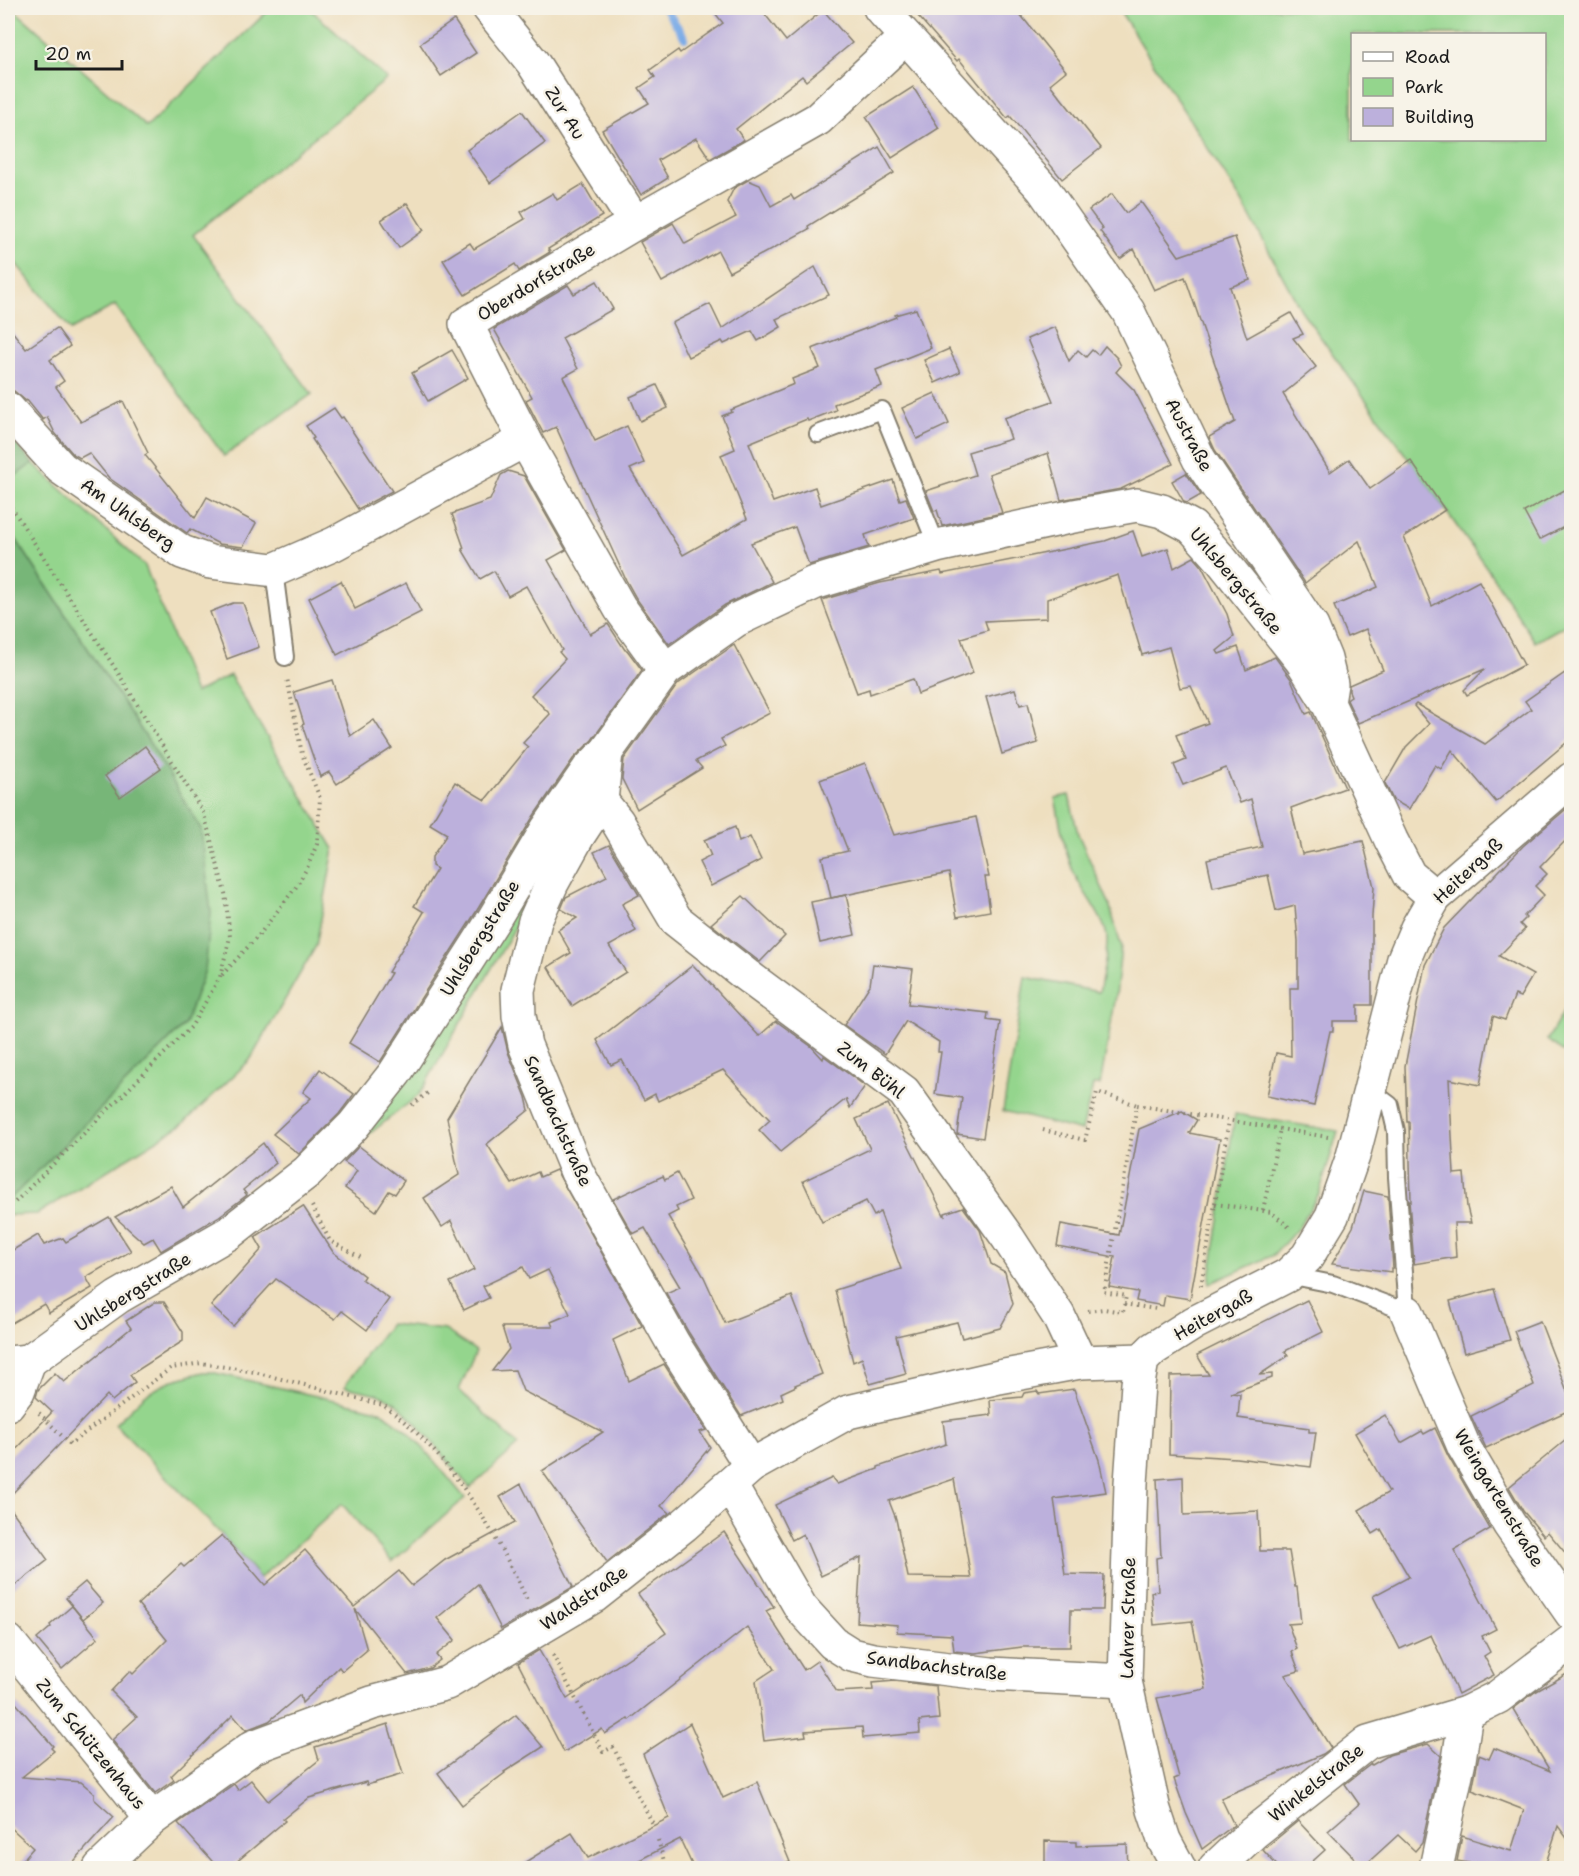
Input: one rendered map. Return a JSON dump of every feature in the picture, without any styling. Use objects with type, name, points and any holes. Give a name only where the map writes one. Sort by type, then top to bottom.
[{"type":"street","name":"Zur Au","points":[[489,8],[533,63],[635,223]]},
{"type":"street","name":"Austraße","points":[[880,8],[1043,189],[1128,311],[1198,459],[1312,627],[1325,659],[1331,684],[1328,703],[1390,840],[1408,875],[1435,897]]},
{"type":"street","name":"Oberdorfstraße","points":[[665,670],[620,608],[525,440],[466,324],[635,223],[818,119],[906,37]]},
{"type":"street","name":"Am Uhlsberg","points":[[8,409],[61,468],[182,552],[210,562],[274,570]]},
{"type":"street","points":[[274,570],[334,544],[525,440]]},
{"type":"street","name":"Uhlsbergstraße","points":[[16,1380],[118,1297],[229,1233],[307,1172],[353,1126],[395,1073],[492,922],[548,828],[588,770],[606,752],[665,670],[736,620],[814,583],[937,546],[1074,516],[1137,505],[1161,511],[1192,527],[1220,557],[1302,661],[1328,703]]},
{"type":"street","name":"Sandbachstraße","points":[[606,752],[601,801],[552,883],[535,921],[518,990],[519,1016],[525,1045],[577,1172],[673,1343],[740,1476],[801,1608],[833,1643],[852,1654],[873,1660],[991,1674],[1125,1681]]},
{"type":"street","name":"Heitergaß","points":[[1142,1360],[1180,1317],[1288,1275],[1307,1257],[1332,1216],[1357,1142],[1404,959],[1417,928],[1435,897],[1572,779]]},
{"type":"street","name":"Zum Bühl","points":[[601,801],[617,821],[676,920],[904,1092],[1008,1238],[1058,1315],[1080,1362]]},
{"type":"street","name":"Weingartenstraße","points":[[1407,1312],[1464,1447],[1509,1524],[1572,1614]]},
{"type":"street","points":[[1080,1362],[1142,1360]]},
{"type":"street","name":"Lahrer Straße","points":[[1142,1360],[1138,1384],[1131,1483],[1125,1681],[1154,1810],[1164,1840],[1179,1869]]},
{"type":"street","name":"Waldstraße","points":[[100,1869],[152,1819],[253,1747],[372,1703],[447,1683],[540,1629],[594,1596],[684,1525],[740,1476],[848,1412],[999,1377],[1080,1362]]},
{"type":"street","name":"Zum Schützenhaus","points":[[8,1641],[152,1819]]},
{"type":"street","name":"Winkelstraße","points":[[1215,1869],[1253,1833],[1368,1742],[1466,1713],[1498,1697],[1572,1641]]},
{"type":"street","points":[[1436,1869],[1459,1760],[1466,1713]]},
{"type":"lane","points":[[818,434],[882,410],[937,546]]},
{"type":"lane","points":[[274,570],[285,657]]},
{"type":"lane","points":[[1288,1275],[1333,1284],[1407,1312],[1396,1131],[1390,1105],[1370,1090]]},
{"type":"path","points":[[8,502],[120,676],[204,814],[225,893],[230,937],[220,977]]},
{"type":"path","points":[[8,1209],[191,1027],[220,977],[260,935],[296,887],[307,868],[317,844],[320,798],[302,754],[287,682],[285,657]]},
{"type":"path","points":[[1043,1130],[1085,1140],[1096,1092],[1137,1104],[1357,1142]]},
{"type":"path","points":[[1104,1309],[1123,1312],[1126,1296],[1104,1292],[1137,1104]]},
{"type":"path","points":[[1124,1304],[1180,1317],[1215,1204],[1229,1121]]},
{"type":"path","points":[[1263,1210],[1280,1129]]},
{"type":"path","points":[[298,1179],[330,1241],[364,1259]]},
{"type":"path","points":[[1215,1204],[1271,1212],[1312,1249]]},
{"type":"path","points":[[16,1380],[70,1444],[171,1368],[202,1363],[254,1372],[383,1405],[398,1415],[455,1476],[511,1566],[593,1735],[603,1752],[613,1746],[654,1826]]},
{"type":"path","points":[[658,1840],[666,1869]]},
{"type":"green space","points":[[8,8],[12,8],[147,127],[271,8],[309,8],[387,79],[193,235],[312,394],[224,456],[115,305],[71,330],[8,254]]},
{"type":"green space","points":[[1118,8],[1571,8],[1571,622],[1535,642],[1487,568],[1301,310],[1241,200]]},
{"type":"green space","points":[[8,436],[33,463],[8,481]]},
{"type":"green space","points":[[33,463],[145,566],[195,693],[230,675],[334,849],[316,946],[250,1060],[183,1124],[37,1214],[8,1215],[8,1201],[185,1024],[153,748],[8,527],[8,481]]},
{"type":"green space","points":[[8,527],[153,748],[201,829],[211,913],[205,970],[185,1024],[8,1201]]},
{"type":"green space","points":[[1069,795],[1078,834],[1109,903],[1121,946],[1116,996],[1100,1085],[1093,1085],[1082,1131],[1003,1111],[1025,977],[1099,992],[1102,979],[1106,932],[1101,918],[1081,886],[1069,860],[1055,798]]},
{"type":"green space","points":[[534,867],[532,898],[419,1095],[336,1160]]},
{"type":"green space","points":[[1571,999],[1572,1057],[1547,1040]]},
{"type":"green space","points":[[1235,1114],[1338,1131],[1319,1194],[1299,1227],[1274,1255],[1209,1284]]},
{"type":"green space","points":[[390,1324],[445,1330],[476,1351],[459,1390],[518,1445],[470,1488],[416,1423],[395,1402],[378,1394],[345,1387]]},
{"type":"green space","points":[[203,1372],[378,1410],[414,1438],[465,1498],[392,1562],[342,1504],[260,1578],[222,1535],[115,1424],[145,1395],[170,1381]]},
{"type":"building","points":[[711,8],[760,8],[786,41],[823,10],[852,43],[806,81],[802,76],[736,129],[744,140],[710,159],[696,138],[658,160],[668,178],[641,195],[602,130],[649,103],[639,88],[655,77],[650,70],[678,50],[680,53],[723,23]]},
{"type":"building","points":[[911,8],[1015,8],[1066,71],[1050,84],[1101,148],[1062,179],[1010,116],[1007,118],[959,59],[957,61]]},
{"type":"building","points":[[454,20],[476,53],[441,76],[420,44]]},
{"type":"building","points":[[913,87],[939,128],[892,158],[866,117]]},
{"type":"building","points":[[522,111],[545,143],[490,183],[467,150]]},
{"type":"building","points":[[879,147],[894,173],[808,226],[809,229],[729,272],[718,251],[662,282],[640,242],[673,223],[685,244],[736,217],[727,202],[734,188],[748,180],[760,185],[771,206],[791,195],[794,200]]},
{"type":"building","points":[[583,184],[602,216],[548,249],[550,252],[519,271],[515,264],[465,295],[443,260],[470,243],[474,249],[525,219],[521,212],[553,193],[557,200]]},
{"type":"building","points":[[1112,194],[1126,213],[1141,202],[1179,256],[1235,237],[1250,280],[1230,287],[1247,338],[1291,313],[1303,334],[1293,338],[1316,367],[1283,394],[1330,472],[1349,459],[1370,489],[1411,461],[1445,510],[1404,537],[1432,606],[1479,581],[1524,665],[1467,695],[1464,690],[1485,669],[1358,723],[1347,700],[1351,696],[1349,685],[1383,670],[1366,629],[1347,637],[1334,606],[1378,587],[1359,541],[1305,583],[1215,450],[1209,437],[1235,422],[1185,277],[1154,290],[1134,249],[1120,259],[1100,231],[1103,229],[1089,210]]},
{"type":"building","points":[[407,203],[424,230],[399,248],[381,220]]},
{"type":"building","points":[[815,267],[829,295],[776,319],[781,327],[758,341],[752,331],[724,344],[722,341],[688,357],[672,323],[710,304],[722,329]]},
{"type":"building","points":[[597,281],[613,309],[562,338],[578,369],[563,377],[595,441],[627,426],[644,463],[630,469],[683,555],[747,519],[721,455],[735,449],[722,416],[732,412],[731,410],[794,384],[792,379],[820,368],[812,349],[896,317],[895,315],[916,309],[931,348],[876,370],[882,386],[834,404],[836,410],[808,421],[807,419],[749,443],[773,502],[815,487],[821,505],[893,480],[900,500],[906,498],[914,518],[865,535],[869,547],[809,565],[795,527],[751,543],[772,582],[725,605],[669,644],[626,580],[556,427],[543,433],[526,400],[532,397],[494,329],[568,285],[574,294]]},
{"type":"building","points":[[8,326],[26,349],[57,328],[70,346],[50,360],[64,381],[56,387],[81,422],[123,401],[148,453],[145,455],[195,518],[207,497],[256,523],[243,547],[219,544],[190,529],[187,533],[109,478],[89,453],[80,458],[73,454],[55,433],[47,417],[43,420],[27,400],[14,391],[8,391]]},
{"type":"building","points":[[1055,327],[1069,361],[1078,350],[1086,357],[1092,350],[1098,355],[1105,346],[1117,358],[1121,366],[1116,372],[1134,390],[1173,464],[1121,489],[1061,500],[1048,453],[989,474],[1002,513],[942,526],[937,510],[934,511],[926,491],[975,475],[968,452],[1011,439],[1004,418],[1053,401],[1027,339]]},
{"type":"building","points":[[949,349],[960,372],[935,383],[924,360]]},
{"type":"building","points":[[452,350],[468,378],[428,401],[412,373]]},
{"type":"building","points":[[657,385],[668,408],[640,421],[630,397]]},
{"type":"building","points":[[935,393],[949,424],[917,439],[902,408]]},
{"type":"building","points":[[334,408],[341,418],[343,417],[392,491],[358,509],[312,439],[314,438],[306,426]]},
{"type":"building","points":[[508,471],[524,476],[566,550],[548,560],[590,634],[608,624],[642,670],[592,740],[573,759],[533,817],[476,912],[380,1062],[349,1043],[424,912],[414,906],[437,869],[432,866],[432,857],[447,834],[430,824],[455,782],[485,800],[528,747],[523,743],[550,714],[531,695],[565,659],[559,652],[562,650],[526,586],[508,596],[494,571],[480,579],[462,549],[464,548],[452,514],[490,500],[501,475]]},
{"type":"building","points":[[1186,473],[1201,495],[1187,503],[1184,502],[1172,481]]},
{"type":"building","points":[[1572,486],[1572,523],[1539,540],[1524,512]]},
{"type":"building","points":[[1133,531],[1142,557],[1168,548],[1174,568],[1194,557],[1201,565],[1227,614],[1234,637],[1217,651],[1219,654],[1238,647],[1246,670],[1275,657],[1291,679],[1306,714],[1311,712],[1345,788],[1291,808],[1302,854],[1363,841],[1374,887],[1372,1005],[1358,1005],[1358,1021],[1333,1021],[1333,1031],[1330,1031],[1314,1106],[1267,1096],[1276,1053],[1291,1056],[1290,988],[1298,988],[1295,906],[1276,911],[1268,875],[1213,887],[1207,859],[1262,847],[1251,799],[1240,803],[1226,768],[1183,785],[1174,765],[1186,760],[1176,735],[1208,723],[1191,686],[1180,688],[1169,647],[1142,655],[1118,575],[1047,599],[1047,618],[985,621],[988,630],[961,638],[973,673],[918,694],[913,679],[870,694],[869,689],[857,693],[822,600],[880,583],[941,571],[942,574],[1105,541]]},
{"type":"building","points":[[341,581],[355,609],[406,583],[421,612],[337,655],[309,598]]},
{"type":"building","points":[[233,603],[243,603],[259,647],[227,659],[210,612]]},
{"type":"building","points":[[734,645],[770,713],[721,739],[725,746],[696,761],[702,768],[637,809],[622,779],[624,759],[678,684]]},
{"type":"building","points":[[1572,668],[1572,738],[1496,802],[1452,750],[1441,769],[1435,765],[1409,809],[1393,800],[1385,783],[1406,747],[1429,724],[1414,706],[1416,704],[1485,744],[1531,709],[1525,701]]},
{"type":"building","points":[[332,680],[350,736],[374,720],[392,748],[337,784],[329,772],[320,777],[302,725],[304,724],[294,692]]},
{"type":"building","points":[[1015,689],[1020,705],[1028,703],[1038,743],[1002,754],[986,697]]},
{"type":"building","points":[[145,746],[161,768],[120,797],[105,776]]},
{"type":"building","points":[[865,763],[894,835],[976,817],[989,877],[985,877],[990,911],[957,917],[949,873],[831,898],[822,857],[848,851],[820,780]]},
{"type":"building","points":[[1572,804],[1572,834],[1540,867],[1547,874],[1535,886],[1544,895],[1524,916],[1526,918],[1520,924],[1525,929],[1499,956],[1533,975],[1520,997],[1515,995],[1505,1020],[1493,1016],[1480,1085],[1449,1079],[1454,1174],[1464,1173],[1471,1223],[1454,1223],[1456,1257],[1414,1264],[1409,1201],[1411,1202],[1409,1122],[1407,1122],[1405,1066],[1425,965],[1444,928],[1523,846]]},
{"type":"building","points":[[735,827],[739,842],[750,837],[761,860],[711,886],[699,862],[711,856],[704,840]]},
{"type":"building","points":[[609,845],[639,895],[622,904],[636,931],[609,946],[626,972],[572,1006],[548,967],[571,953],[558,930],[577,918],[561,909],[566,897],[607,876],[594,852]]},
{"type":"building","points":[[846,895],[855,935],[820,943],[811,902]]},
{"type":"building","points":[[743,896],[785,936],[760,962],[711,924]]},
{"type":"building","points":[[873,964],[913,969],[908,1004],[988,1013],[987,1020],[1000,1022],[983,1138],[957,1134],[962,1098],[935,1094],[941,1052],[938,1052],[939,1042],[906,1021],[885,1054],[844,1025],[870,985]]},
{"type":"building","points":[[693,965],[759,1036],[776,1021],[812,1047],[823,1059],[824,1056],[865,1086],[850,1108],[846,1099],[780,1152],[759,1130],[770,1120],[723,1070],[658,1101],[655,1094],[644,1100],[622,1060],[611,1065],[597,1040]]},
{"type":"building","points":[[502,1027],[508,1052],[529,1110],[487,1144],[512,1184],[538,1172],[540,1177],[556,1170],[642,1326],[613,1340],[629,1381],[664,1364],[706,1430],[700,1432],[710,1447],[661,1506],[669,1513],[607,1562],[542,1471],[603,1432],[523,1391],[515,1370],[492,1371],[509,1349],[502,1327],[553,1327],[551,1322],[570,1314],[548,1270],[529,1279],[523,1267],[483,1286],[489,1298],[464,1310],[450,1282],[474,1270],[451,1221],[442,1227],[424,1198],[459,1175],[447,1118]]},
{"type":"building","points":[[320,1069],[354,1094],[339,1114],[299,1154],[273,1134],[311,1098],[303,1092]]},
{"type":"building","points":[[888,1104],[945,1217],[945,1213],[963,1207],[980,1230],[991,1264],[1005,1272],[1013,1304],[1000,1328],[962,1338],[957,1322],[896,1336],[906,1374],[870,1384],[862,1358],[853,1362],[835,1290],[901,1269],[880,1212],[874,1216],[866,1201],[822,1222],[803,1181],[870,1149],[856,1119]]},
{"type":"building","points":[[1182,1111],[1197,1120],[1189,1133],[1220,1139],[1190,1299],[1165,1295],[1163,1306],[1136,1301],[1138,1292],[1109,1287],[1115,1257],[1057,1246],[1061,1224],[1119,1235],[1139,1129]]},
{"type":"building","points":[[263,1143],[276,1163],[243,1190],[247,1195],[218,1217],[161,1251],[153,1238],[144,1243],[115,1217],[171,1186],[183,1207]]},
{"type":"building","points":[[359,1146],[404,1181],[395,1194],[389,1191],[376,1211],[345,1188],[357,1171],[344,1162]]},
{"type":"building","points":[[677,1173],[691,1200],[676,1207],[678,1211],[668,1216],[704,1277],[725,1323],[792,1296],[822,1374],[781,1393],[783,1399],[741,1416],[666,1293],[680,1287],[645,1228],[633,1234],[613,1199],[663,1176],[665,1180]]},
{"type":"building","points":[[1364,1191],[1388,1196],[1393,1268],[1391,1272],[1332,1264],[1353,1227]]},
{"type":"building","points":[[303,1206],[333,1252],[364,1276],[362,1279],[389,1299],[367,1330],[342,1311],[335,1319],[276,1279],[233,1326],[211,1306],[262,1249],[255,1237]]},
{"type":"building","points":[[109,1217],[131,1251],[86,1277],[92,1288],[49,1313],[44,1304],[8,1325],[8,1253],[38,1235],[44,1245],[63,1238],[66,1242]]},
{"type":"building","points":[[1494,1289],[1510,1340],[1464,1353],[1450,1301]]},
{"type":"building","points":[[1307,1300],[1323,1332],[1285,1351],[1288,1356],[1259,1375],[1272,1374],[1272,1378],[1231,1393],[1240,1394],[1238,1418],[1309,1428],[1309,1432],[1316,1432],[1311,1467],[1236,1458],[1169,1454],[1170,1376],[1209,1375],[1197,1355]]},
{"type":"building","points":[[155,1302],[164,1302],[183,1332],[183,1341],[130,1375],[135,1382],[112,1401],[107,1395],[8,1498],[8,1458],[52,1412],[36,1397],[38,1390],[55,1373],[64,1382],[131,1328],[126,1321]]},
{"type":"building","points":[[1540,1321],[1572,1409],[1486,1448],[1471,1416],[1534,1385],[1514,1331]]},
{"type":"building","points":[[1074,1389],[1099,1460],[1106,1492],[1054,1499],[1065,1574],[1104,1575],[1103,1610],[1071,1610],[1070,1647],[1022,1647],[975,1653],[954,1651],[952,1635],[897,1632],[898,1625],[857,1622],[861,1557],[821,1576],[803,1534],[792,1540],[775,1505],[832,1478],[837,1484],[878,1469],[878,1467],[946,1444],[943,1421],[991,1415],[990,1400],[1022,1397],[1024,1393],[1037,1391],[1039,1394]],"holes":[[[954,1479],[971,1578],[908,1577],[896,1519],[889,1501]]]},
{"type":"building","points":[[1385,1415],[1401,1443],[1422,1431],[1424,1434],[1435,1428],[1448,1456],[1490,1529],[1454,1550],[1496,1629],[1482,1636],[1490,1652],[1484,1656],[1494,1675],[1458,1694],[1431,1635],[1400,1649],[1373,1596],[1409,1577],[1381,1529],[1373,1534],[1359,1510],[1389,1492],[1355,1433]]},
{"type":"building","points":[[1572,1435],[1572,1561],[1548,1532],[1544,1536],[1523,1511],[1509,1487]]},
{"type":"building","points":[[1183,1477],[1184,1515],[1258,1511],[1260,1551],[1289,1551],[1295,1587],[1297,1587],[1301,1623],[1288,1624],[1297,1649],[1292,1652],[1299,1671],[1285,1675],[1331,1748],[1323,1754],[1221,1798],[1234,1825],[1202,1849],[1174,1779],[1179,1777],[1157,1698],[1206,1689],[1192,1621],[1154,1625],[1151,1592],[1158,1591],[1156,1558],[1161,1557],[1157,1479]]},
{"type":"building","points":[[521,1484],[573,1587],[501,1629],[478,1584],[437,1618],[455,1640],[436,1655],[440,1660],[430,1668],[407,1674],[355,1609],[367,1650],[342,1671],[339,1667],[302,1703],[300,1695],[269,1721],[246,1730],[233,1715],[171,1776],[174,1780],[155,1793],[112,1740],[137,1717],[111,1691],[130,1671],[133,1674],[167,1640],[138,1604],[181,1564],[184,1567],[222,1535],[265,1585],[305,1550],[354,1607],[399,1571],[412,1586],[445,1560],[515,1522],[500,1497]]},
{"type":"building","points":[[8,1505],[48,1560],[8,1591]]},
{"type":"building","points":[[724,1532],[774,1607],[766,1611],[804,1670],[817,1661],[837,1692],[873,1690],[872,1683],[895,1681],[936,1686],[939,1719],[919,1721],[920,1733],[863,1738],[862,1727],[805,1731],[806,1736],[764,1741],[756,1681],[774,1669],[747,1627],[629,1720],[605,1734],[602,1729],[564,1752],[518,1663],[539,1650],[567,1699],[666,1633],[638,1594]]},
{"type":"building","points":[[85,1582],[103,1603],[83,1619],[66,1598]]},
{"type":"building","points":[[72,1606],[98,1638],[62,1669],[37,1639]]},
{"type":"building","points":[[1572,1671],[1572,1845],[1558,1826],[1544,1869],[1503,1869],[1457,1861],[1462,1836],[1511,1851],[1524,1810],[1472,1790],[1479,1755],[1489,1759],[1494,1748],[1550,1771],[1513,1709],[1535,1692]]},
{"type":"building","points":[[8,1694],[53,1746],[51,1748],[54,1751],[22,1777],[81,1782],[94,1793],[94,1799],[114,1817],[67,1869],[15,1869],[33,1848],[8,1825]]},
{"type":"building","points":[[516,1715],[543,1747],[504,1772],[462,1805],[438,1773]]},
{"type":"building","points":[[690,1723],[723,1798],[757,1782],[790,1862],[773,1869],[694,1869],[680,1839],[622,1869],[514,1869],[572,1833],[588,1858],[669,1818],[643,1754]]},
{"type":"building","points":[[388,1724],[403,1774],[309,1798],[228,1869],[219,1869],[178,1823],[234,1784],[238,1790],[251,1780],[268,1801],[319,1760],[315,1747]]},
{"type":"building","points":[[1428,1744],[1441,1756],[1422,1843],[1415,1851],[1398,1835],[1363,1867],[1328,1831],[1359,1804],[1345,1784],[1371,1764],[1389,1755]]},
{"type":"building","points":[[1298,1821],[1325,1850],[1304,1869],[1280,1869],[1263,1850]]},
{"type":"building","points":[[1045,1841],[1076,1842],[1076,1846],[1127,1844],[1128,1869],[1045,1869]]},
{"type":"waterway","points":[[665,8],[685,38]]}]
